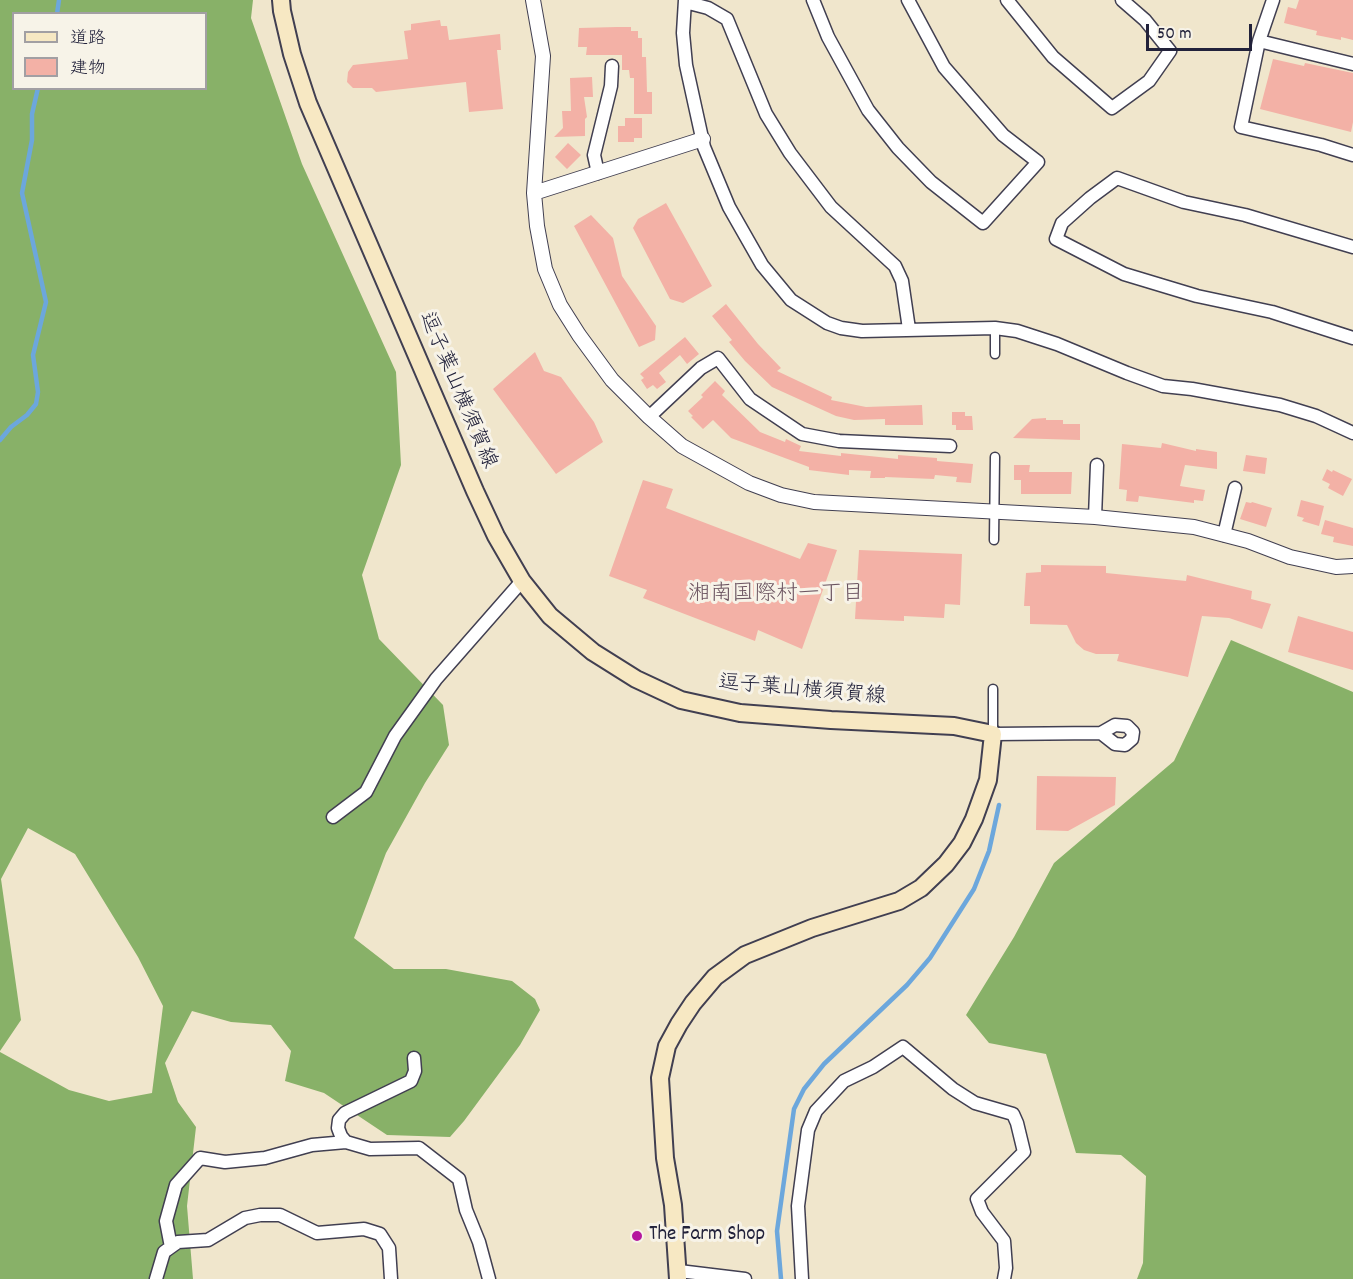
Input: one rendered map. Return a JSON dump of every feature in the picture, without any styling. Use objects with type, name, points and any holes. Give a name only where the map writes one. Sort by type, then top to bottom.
[{"type":"main road","name":"逗子葉山横須賀線","points":[[281,0],[292,54],[308,103],[475,491],[496,536],[522,581],[550,616],[593,652],[636,679],[681,700],[740,713],[954,726],[993,734]]},
{"type":"main road","points":[[679,1275],[673,1205],[665,1158],[660,1078],[667,1046],[679,1024],[693,1003],[716,977],[745,955],[812,928],[899,901],[921,888],[957,850],[974,819],[988,780],[993,734]]},
{"type":"street","points":[[532,0],[543,56],[534,193],[545,269],[560,305],[612,380],[682,446],[749,483],[782,495],[814,502],[1095,517],[1194,527],[1248,541],[1290,557],[1336,567],[1353,566]]},
{"type":"street","points":[[813,0],[828,37],[868,110],[898,148],[931,182],[983,224],[1038,162],[1003,135],[944,67],[908,0]]},
{"type":"street","points":[[1007,0],[1053,57],[1112,108],[1149,81],[1170,51],[1145,20],[1122,0]]},
{"type":"street","points":[[1273,0],[1259,41],[1241,127],[1321,145],[1353,155]]},
{"type":"street","points":[[909,329],[902,281],[895,266],[831,207],[790,153],[766,114],[727,19],[708,8],[685,1],[683,33],[686,65],[702,139],[729,207],[762,265],[791,300],[827,323],[862,331],[995,328],[1017,331],[1057,344],[1163,386],[1192,388],[1280,405],[1316,416],[1353,433]]},
{"type":"street","points":[[1259,41],[1353,64]]},
{"type":"street","points":[[598,173],[594,155],[611,86],[612,66]]},
{"type":"street","points":[[534,193],[702,139]]},
{"type":"street","points":[[1353,247],[1245,215],[1184,202],[1117,178],[1090,198],[1062,224],[1056,239],[1124,274],[1197,296],[1272,312],[1353,338]]},
{"type":"street","points":[[995,328],[995,354]]},
{"type":"street","points":[[649,417],[701,368],[718,358],[750,399],[802,434],[839,441],[950,446]]},
{"type":"street","points":[[994,457],[994,540]]},
{"type":"street","points":[[1095,517],[1097,465]]},
{"type":"street","points":[[1224,535],[1235,488]]},
{"type":"street","points":[[333,817],[366,792],[395,736],[436,679],[522,581]]},
{"type":"street","points":[[993,688],[993,734],[1101,733]]},
{"type":"street","points":[[802,1279],[798,1206],[808,1130],[816,1111],[844,1081],[873,1067],[903,1047],[953,1089],[975,1103],[1013,1114],[1017,1123],[1024,1152],[976,1198],[982,1212],[1004,1241],[1006,1268],[1004,1279]]},
{"type":"street","points":[[346,1142],[340,1136],[339,1120],[345,1113],[411,1081],[415,1071],[414,1058]]},
{"type":"street","points":[[171,1247],[166,1221],[176,1185],[200,1158],[225,1162],[265,1158],[312,1145],[346,1142],[370,1149],[419,1148],[459,1179],[466,1210],[479,1242],[489,1279]]},
{"type":"street","points":[[156,1279],[164,1252],[178,1242],[208,1240],[245,1218],[260,1215],[280,1215],[317,1233],[364,1229],[380,1234],[389,1248],[390,1279]]},
{"type":"street","points":[[679,1275],[745,1279]]},
{"type":"green space","points":[[0,0],[253,0],[251,18],[302,164],[396,372],[401,465],[362,575],[379,639],[443,705],[449,745],[386,853],[354,938],[394,969],[446,969],[512,981],[535,999],[540,1010],[520,1045],[450,1137],[387,1135],[324,1093],[285,1081],[291,1051],[271,1025],[231,1022],[192,1011],[165,1063],[178,1102],[196,1127],[187,1206],[193,1279],[0,1279],[0,1052],[69,1090],[109,1101],[152,1093],[163,1006],[138,957],[75,854],[28,828],[1,879],[21,1020],[0,1051]]},
{"type":"green space","points":[[1231,640],[1353,692],[1353,1279],[1137,1279],[1143,1263],[1146,1176],[1121,1155],[1076,1153],[1046,1054],[989,1043],[966,1015],[1014,937],[1054,863],[1174,761]]},
{"type":"building","points":[[1299,0],[1353,0],[1353,40],[1316,35],[1317,31],[1284,23],[1288,7],[1296,9]]},
{"type":"building","points":[[440,20],[441,26],[447,26],[449,40],[500,34],[501,50],[497,50],[503,109],[469,112],[466,82],[376,92],[372,88],[353,88],[347,82],[348,72],[353,65],[408,59],[404,31],[411,30],[411,24]]},
{"type":"building","points":[[631,27],[631,31],[638,31],[638,38],[642,38],[642,57],[646,57],[647,92],[652,92],[652,114],[634,114],[634,78],[630,78],[629,70],[622,70],[622,55],[586,55],[587,47],[578,47],[579,28]]},
{"type":"building","points":[[1273,59],[1353,73],[1351,132],[1260,109]]},
{"type":"building","points":[[592,77],[593,97],[584,97],[587,117],[585,136],[554,137],[563,128],[562,111],[571,111],[570,78]]},
{"type":"building","points":[[625,118],[642,118],[642,138],[634,138],[634,142],[618,142],[618,126],[625,126]]},
{"type":"building","points":[[568,143],[581,155],[567,169],[555,157]]},
{"type":"building","points":[[666,203],[712,286],[683,303],[670,299],[633,228],[638,219]]},
{"type":"building","points":[[591,215],[613,238],[622,276],[656,326],[655,340],[639,347],[574,226]]},
{"type":"building","points":[[726,304],[758,344],[781,368],[777,371],[832,397],[831,400],[866,407],[922,405],[923,425],[885,425],[885,419],[854,420],[836,416],[772,387],[745,361],[729,342],[732,340],[712,316]]},
{"type":"building","points":[[685,337],[699,354],[687,364],[680,355],[659,373],[666,382],[657,389],[653,385],[647,389],[641,380],[644,378],[640,374]]},
{"type":"building","points":[[535,352],[544,371],[561,377],[594,422],[603,442],[556,474],[493,389]]},
{"type":"building","points":[[715,381],[725,391],[722,395],[760,432],[801,446],[799,451],[898,459],[898,455],[973,464],[971,483],[956,482],[957,477],[935,475],[934,479],[870,478],[871,471],[849,470],[849,475],[809,470],[809,467],[731,438],[713,420],[703,429],[688,411]]},
{"type":"building","points":[[952,412],[965,412],[965,416],[972,416],[973,430],[956,430],[956,425],[952,425]]},
{"type":"building","points":[[1046,418],[1046,420],[1063,420],[1063,424],[1080,424],[1080,440],[1013,438],[1032,419]]},
{"type":"building","points":[[1162,443],[1196,451],[1196,449],[1217,452],[1217,469],[1185,465],[1180,486],[1205,490],[1203,501],[1194,500],[1194,503],[1139,496],[1138,502],[1126,501],[1127,490],[1119,489],[1122,444],[1161,448]]},
{"type":"building","points":[[1246,455],[1267,458],[1265,474],[1243,471]]},
{"type":"building","points":[[1014,465],[1030,465],[1029,472],[1072,472],[1071,494],[1021,494],[1021,480],[1014,480]]},
{"type":"building","points":[[1327,469],[1352,479],[1343,496],[1328,488],[1330,484],[1322,480]]},
{"type":"building","points":[[643,480],[673,489],[666,508],[800,559],[808,543],[837,550],[802,649],[758,630],[755,641],[643,598],[647,590],[609,576]]},
{"type":"building","points":[[1301,500],[1324,506],[1319,526],[1302,521],[1304,518],[1297,516]]},
{"type":"building","points":[[1246,502],[1272,508],[1266,527],[1240,519]]},
{"type":"building","points":[[1325,520],[1353,528],[1353,546],[1333,542],[1334,537],[1321,534]]},
{"type":"building","points":[[859,550],[962,554],[960,605],[945,604],[944,618],[904,616],[904,621],[855,619]]},
{"type":"building","points":[[1041,565],[1106,566],[1106,573],[1186,581],[1187,575],[1252,591],[1251,599],[1271,604],[1262,629],[1229,618],[1202,616],[1188,677],[1117,661],[1119,654],[1096,654],[1084,650],[1076,643],[1067,625],[1030,624],[1030,606],[1024,606],[1026,573],[1041,572]]},
{"type":"building","points":[[1298,616],[1353,632],[1353,670],[1288,652]]},
{"type":"building","points":[[1037,776],[1116,777],[1115,805],[1068,831],[1036,830]]},
{"type":"waterway","points":[[57,12],[59,0]]},
{"type":"waterway","points":[[0,440],[36,404],[38,392],[33,355],[46,302],[22,193],[32,140],[32,114],[38,90]]},
{"type":"waterway","points":[[781,1279],[777,1231],[794,1109],[804,1089],[824,1064],[907,985],[930,958],[974,889],[989,851],[999,805]]},
{"type":"place","name":"The Farm Shop","points":[[637,1236]]},
{"type":"district","name":"湘南国際村一丁目","points":[[776,596]]}]
